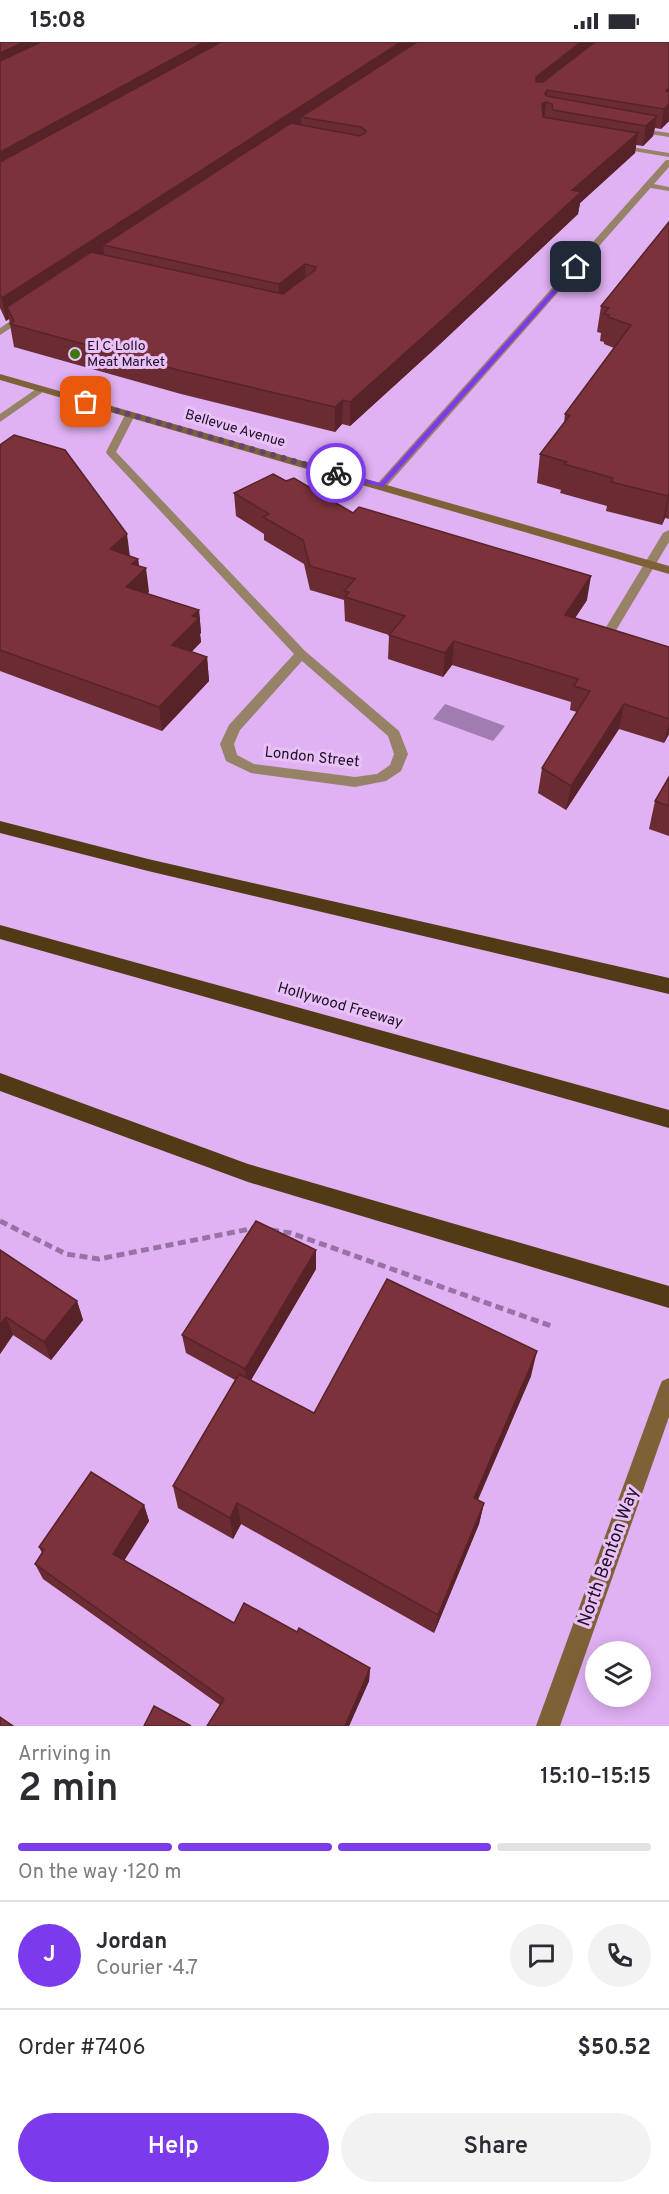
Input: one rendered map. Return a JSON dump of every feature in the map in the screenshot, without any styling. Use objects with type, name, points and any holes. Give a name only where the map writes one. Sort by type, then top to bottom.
[{"type":"highway","points":[[0,827],[148,865],[669,986]]},
{"type":"highway","name":"Hollywood Freeway","points":[[0,932],[669,1119]]},
{"type":"highway","points":[[0,1082],[248,1173],[402,1221],[669,1297]]},
{"type":"street","points":[[627,128],[669,135]]},
{"type":"street","points":[[603,144],[669,154]]},
{"type":"street","points":[[381,486],[669,162]]},
{"type":"street","points":[[648,185],[669,189]]},
{"type":"street","points":[[0,332],[38,307]]},
{"type":"street","name":"Bellevue Avenue","points":[[0,377],[669,570]]},
{"type":"street","points":[[0,419],[42,389]]},
{"type":"street","name":"London Street","points":[[130,415],[111,452],[301,654],[394,734],[401,754],[396,768],[381,778],[355,782],[251,768],[231,758],[227,744],[234,728],[301,654]]},
{"type":"street","points":[[603,642],[669,533]]},
{"type":"street","name":"North Benton Way","points":[[548,1726],[669,1388]]},
{"type":"path","points":[[0,1221],[66,1254],[99,1259],[253,1227],[291,1233],[554,1327]]},
{"type":"shaded area","points":[[445,704],[505,726],[493,741],[433,719]]},
{"type":"building","points":[[0,42],[24,42],[0,53]]},
{"type":"building","points":[[41,42],[204,42],[0,152],[0,61]]},
{"type":"building","points":[[221,42],[401,42],[2,298],[0,294],[0,162]]},
{"type":"building","points":[[417,42],[581,42],[536,77],[536,82],[543,82],[595,42],[669,42],[669,88],[666,91],[669,92],[669,104],[664,109],[547,90],[545,94],[547,96],[657,116],[646,126],[553,110],[552,104],[546,102],[542,104],[543,117],[638,133],[572,190],[581,192],[350,402],[343,400],[335,407],[178,370],[10,324],[14,321],[7,307],[91,252],[283,294],[316,267],[305,264],[279,284],[103,245],[291,123],[360,136],[365,133],[366,131],[361,127],[301,117]]},
{"type":"building","points":[[669,222],[668,496],[611,482],[613,478],[564,464],[567,462],[540,454],[570,415],[565,414],[631,325],[608,317],[609,315],[604,314],[609,308],[601,306]]},
{"type":"building","points":[[14,435],[65,450],[127,534],[110,549],[138,559],[132,564],[146,568],[126,587],[199,610],[192,616],[199,618],[172,645],[207,657],[159,707],[0,650],[0,445]]},
{"type":"building","points":[[273,474],[286,481],[294,478],[353,513],[359,507],[591,576],[565,615],[669,647],[669,719],[624,704],[571,786],[542,768],[590,691],[574,686],[578,679],[454,641],[445,653],[389,635],[405,616],[345,597],[349,592],[344,591],[355,579],[310,566],[303,540],[263,517],[269,514],[234,493]]},
{"type":"building","points":[[669,777],[669,806],[655,801]]},
{"type":"building","points":[[256,1221],[316,1250],[245,1369],[182,1335]]},
{"type":"building","points":[[0,1250],[77,1301],[44,1342],[6,1317],[0,1325]]},
{"type":"building","points":[[387,1279],[537,1351],[474,1498],[484,1503],[438,1615],[237,1503],[230,1518],[173,1486],[239,1374],[314,1413]]},
{"type":"building","points":[[91,1472],[144,1505],[113,1554],[234,1623],[244,1603],[297,1632],[299,1628],[370,1668],[345,1726],[207,1726],[224,1699],[35,1564],[44,1550],[39,1547]]},
{"type":"building","points":[[154,1706],[191,1726],[144,1726]]},
{"type":"building","points":[[0,1717],[13,1726],[0,1726]]},
{"type":"way so far","points":[[86,402],[336,473]]},
{"type":"place","name":"El C Lollo Meat Market","points":[[75,354]]},
{"type":"route","points":[[336,473],[381,486],[576,267]]}]
